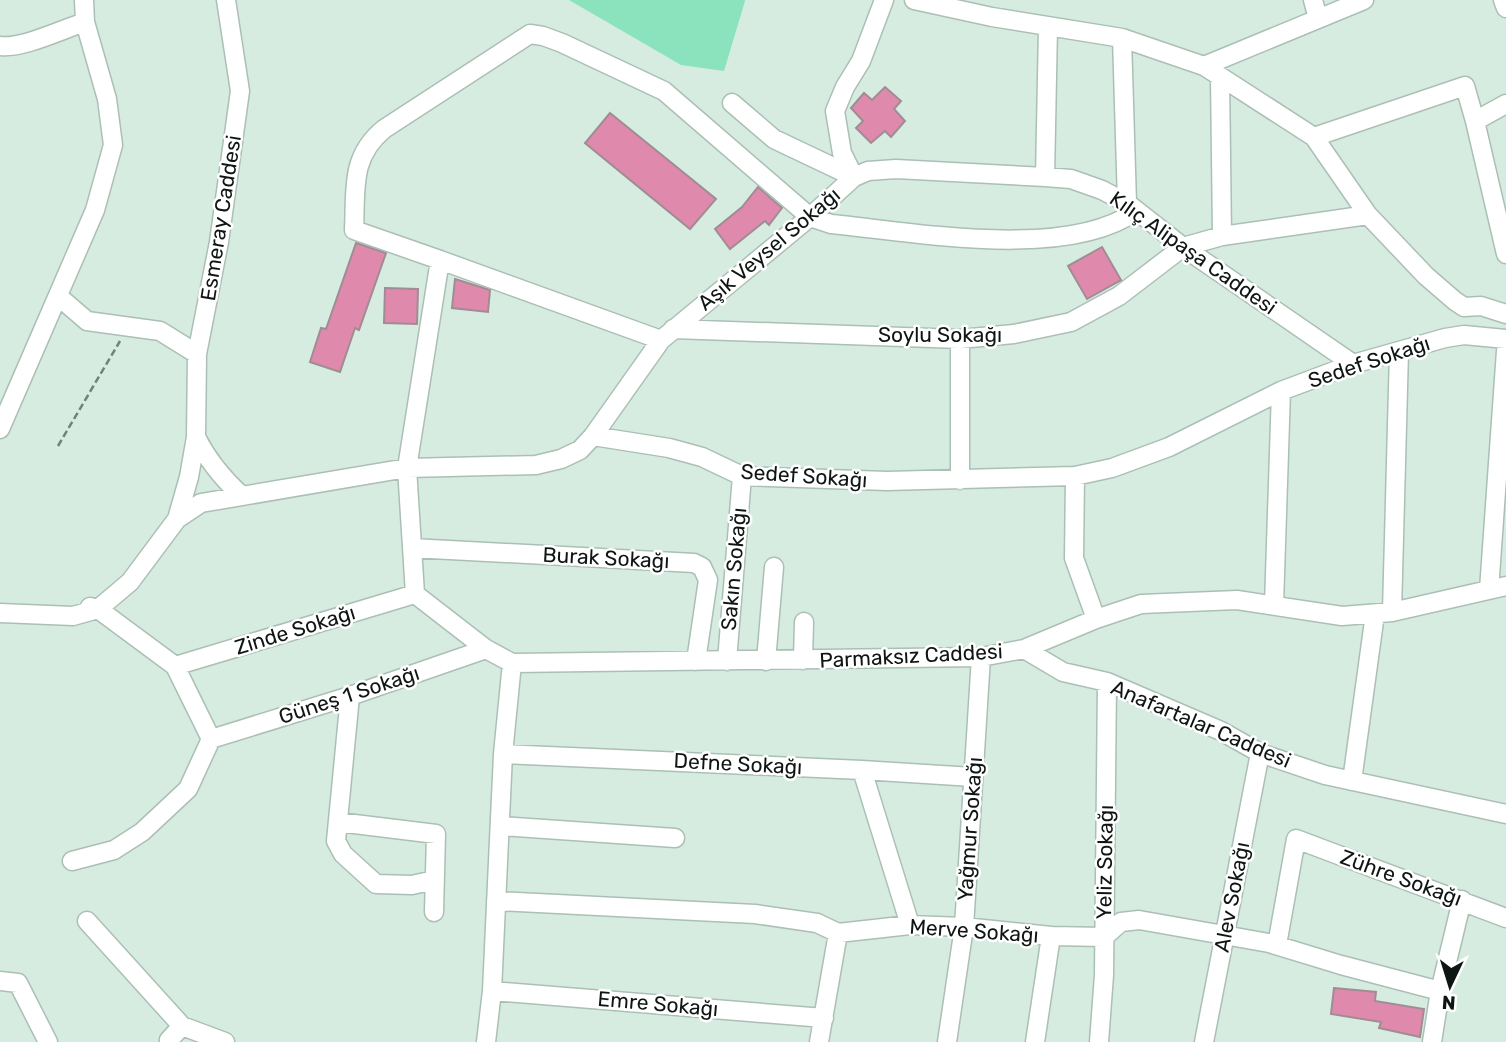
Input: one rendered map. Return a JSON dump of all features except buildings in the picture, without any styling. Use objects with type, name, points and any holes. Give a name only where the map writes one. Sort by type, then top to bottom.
[{"type":"street","points":[[0,429],[94,210],[113,145],[107,99],[85,22],[84,0]]},
{"type":"street","name":"Esmeray Caddesi","points":[[177,519],[189,477],[196,437],[197,354],[219,242],[240,91],[226,0]]},
{"type":"street","name":"Aşık Veysel Sokağı","points":[[593,436],[667,335],[810,217],[854,177],[842,153],[835,111],[845,87],[861,61],[884,0]]},
{"type":"street","points":[[914,0],[992,17],[1122,38],[1204,66],[1314,137],[1368,215],[1426,276],[1464,307]]},
{"type":"street","points":[[1313,0],[1318,19]]},
{"type":"street","points":[[1204,66],[1364,0]]},
{"type":"street","points":[[1503,0],[1506,8]]},
{"type":"street","points":[[0,46],[21,44],[85,22]]},
{"type":"street","points":[[1045,177],[1048,27]]},
{"type":"street","name":"Soylu Sokağı","points":[[810,217],[664,91],[562,43],[530,34],[368,142],[358,164],[354,230],[667,335],[960,339],[1014,334],[1071,322],[1119,296],[1183,247]]},
{"type":"street","points":[[810,217],[831,224],[993,240],[1042,240],[1120,222],[1132,207],[1122,38]]},
{"type":"street","points":[[1220,77],[1222,236]]},
{"type":"street","points":[[1314,137],[1465,86],[1506,254]]},
{"type":"street","points":[[732,103],[774,139],[854,177]]},
{"type":"street","points":[[1475,121],[1506,104]]},
{"type":"street","name":"Kılıç Alipaşa Caddesi","points":[[854,177],[868,171],[896,169],[1071,179],[1102,190],[1132,207],[1183,247],[1353,364]]},
{"type":"street","points":[[1183,247],[1222,236],[1368,215]]},
{"type":"street","points":[[440,260],[407,468],[415,594],[486,649],[512,663],[503,754],[492,991],[486,1042]]},
{"type":"street","points":[[58,296],[87,321],[160,331],[197,354]]},
{"type":"street","points":[[1464,307],[1472,305],[1499,312],[1494,326],[1497,338]]},
{"type":"street","points":[[1464,307],[1460,318],[1464,335]]},
{"type":"street","name":"Sedef Sokağı","points":[[593,436],[669,448],[702,457],[742,476],[887,481],[1075,476],[1112,468],[1169,447],[1281,391],[1353,364],[1445,338],[1464,335],[1497,338]]},
{"type":"street","points":[[960,339],[960,480]]},
{"type":"street","points":[[1352,780],[1383,613],[1399,351]]},
{"type":"street","points":[[1497,588],[1506,351]]},
{"type":"street","points":[[1274,606],[1281,391]]},
{"type":"street","points":[[0,614],[73,616],[98,609],[130,582],[177,519],[201,503],[407,468],[536,464],[571,455],[593,436]]},
{"type":"street","points":[[196,437],[215,469],[242,496]]},
{"type":"street","name":"Sakın Sokağı","points":[[727,661],[742,476]]},
{"type":"street","points":[[1075,476],[1074,558],[1096,619]]},
{"type":"street","name":"Burak Sokağı","points":[[412,548],[694,563],[702,567],[708,580],[696,662]]},
{"type":"street","points":[[766,661],[774,567]]},
{"type":"street","name":"Parmaksız Caddesi","points":[[512,663],[981,657],[1024,649],[1096,619],[1141,604],[1237,600],[1342,616],[1383,613],[1497,588]]},
{"type":"street","name":"Zinde Sokağı","points":[[175,666],[415,594]]},
{"type":"street","points":[[0,605],[85,606],[98,609],[175,666],[211,739],[188,789],[142,832],[114,850],[72,862]]},
{"type":"street","points":[[803,660],[804,622]]},
{"type":"street","name":"Güneş 1 Sokağı","points":[[211,739],[486,649]]},
{"type":"street","name":"Anafartalar Caddesi","points":[[1024,649],[1063,672],[1107,682],[1221,731],[1260,752],[1325,775],[1506,814]]},
{"type":"street","name":"Yağmur Sokağı","points":[[947,1042],[964,928],[981,657]]},
{"type":"street","name":"Yeliz Sokağı","points":[[1099,1042],[1104,937],[1107,682]]},
{"type":"street","points":[[350,695],[336,841],[343,853],[376,884],[412,885],[434,880]]},
{"type":"street","name":"Alev Sokağı","points":[[1204,1042],[1260,752]]},
{"type":"street","name":"Defne Sokağı","points":[[503,754],[862,770],[973,778]]},
{"type":"street","points":[[862,770],[910,925]]},
{"type":"street","points":[[338,822],[436,834],[434,912]]},
{"type":"street","points":[[500,826],[675,838]]},
{"type":"street","name":"Zühre Sokağı","points":[[1277,946],[1296,839],[1506,918]]},
{"type":"street","points":[[1432,1042],[1440,991],[1462,900]]},
{"type":"street","name":"Merve Sokağı","points":[[496,901],[755,914],[817,923],[838,933],[910,925],[1051,936],[1104,937]]},
{"type":"street","points":[[1104,937],[1121,922],[1139,920],[1277,946],[1440,991]]},
{"type":"street","points":[[87,921],[182,1026],[225,1042]]},
{"type":"street","points":[[819,1042],[838,933]]},
{"type":"street","points":[[1035,1042],[1051,936]]},
{"type":"street","points":[[0,981],[18,983],[48,1042]]},
{"type":"street","name":"Emre Sokağı","points":[[492,991],[824,1018]]},
{"type":"street","points":[[170,1042],[182,1026]]},
{"type":"path","points":[[58,446],[128,327]]},
{"type":"green space","points":[[569,0],[745,1],[724,71],[681,65]]}]
